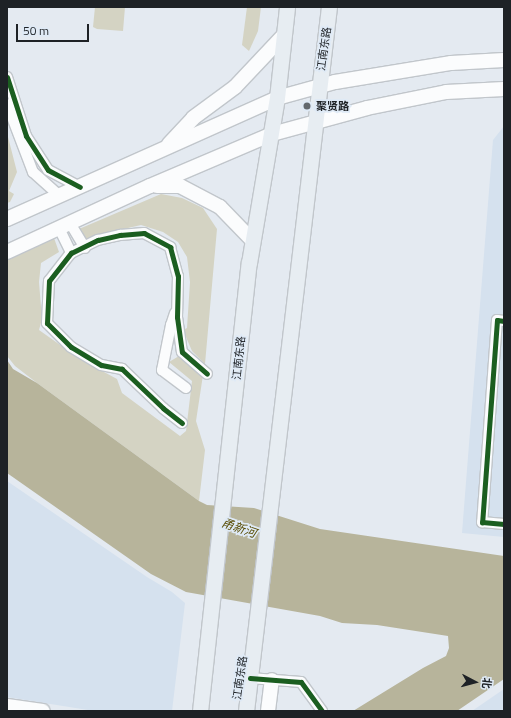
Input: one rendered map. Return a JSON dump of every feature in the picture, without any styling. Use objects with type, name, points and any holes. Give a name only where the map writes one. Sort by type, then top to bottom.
[{"type":"main road","name":"江南东路","points":[[200,711],[249,263],[278,98],[287,7]]},
{"type":"main road","name":"江南东路","points":[[246,711],[318,88],[329,7]]},
{"type":"main road","points":[[166,149],[193,118],[235,87],[284,35]]},
{"type":"main road","points":[[7,219],[278,98],[335,82],[451,63],[504,60]]},
{"type":"main road","points":[[7,252],[150,186],[272,134],[367,108],[446,92],[504,89]]},
{"type":"main road","points":[[150,186],[180,186],[220,207],[253,241]]},
{"type":"main road","points":[[268,711],[272,680]]},
{"type":"main road","points":[[7,706],[43,711]]},
{"type":"street","points":[[7,77],[26,136],[48,170],[80,187]]},
{"type":"street","points":[[7,104],[33,172],[54,198]]},
{"type":"street","points":[[64,226],[85,248]]},
{"type":"street","points":[[64,226],[71,254]]},
{"type":"street","points":[[182,423],[122,369],[101,365],[71,347],[47,323],[49,281],[71,254],[98,240],[120,235],[144,233],[170,248],[178,276],[177,310],[182,352],[207,374]]},
{"type":"street","points":[[177,310],[171,325],[162,370],[186,388]]},
{"type":"street","points":[[504,321],[497,320],[482,522],[504,524]]},
{"type":"street","points":[[250,678],[301,682],[322,711]]},
{"type":"shaded area","points":[[95,7],[125,7],[123,31],[97,29],[93,27]]},
{"type":"shaded area","points":[[247,7],[261,7],[258,31],[249,51],[242,45]]},
{"type":"shaded area","points":[[504,126],[504,537],[462,533],[493,140]]},
{"type":"shaded area","points":[[7,133],[17,172],[9,191],[14,194],[10,202],[7,203]]},
{"type":"shaded area","points":[[161,194],[182,198],[203,208],[217,229],[205,364],[192,351],[183,330],[187,328],[190,282],[187,257],[178,242],[163,232],[141,225],[115,231],[83,245],[79,229]]},
{"type":"shaded area","points":[[54,238],[59,252],[41,263],[39,282],[42,319],[39,330],[80,359],[117,379],[122,393],[180,436],[186,431],[192,381],[169,362],[179,356],[203,375],[196,421],[205,450],[199,501],[37,383],[15,366],[7,356],[7,259]]},
{"type":"shaded area","points":[[7,481],[147,577],[172,592],[185,603],[172,711],[94,711],[7,697]]},
{"type":"shaded area","points":[[504,689],[504,711],[472,711]]},
{"type":"water","name":"甬新河","points":[[7,360],[13,369],[37,383],[199,501],[207,505],[254,508],[320,529],[504,556],[504,679],[457,711],[353,711],[423,668],[446,656],[449,648],[448,636],[377,625],[342,623],[320,616],[186,592],[151,574],[7,473]]},
{"type":"cycle path","points":[[7,77],[26,136],[48,170],[80,187]]},
{"type":"cycle path","points":[[182,423],[163,408],[122,369],[101,365],[71,347],[47,323],[49,281],[71,253],[98,240],[120,235],[144,233],[170,247],[178,276],[177,317],[182,352],[207,374]]},
{"type":"cycle path","points":[[504,321],[497,320],[482,522],[504,524]]},
{"type":"cycle path","points":[[250,678],[301,682],[322,711]]},
{"type":"place","name":"聚贤路","points":[[307,106]]}]
